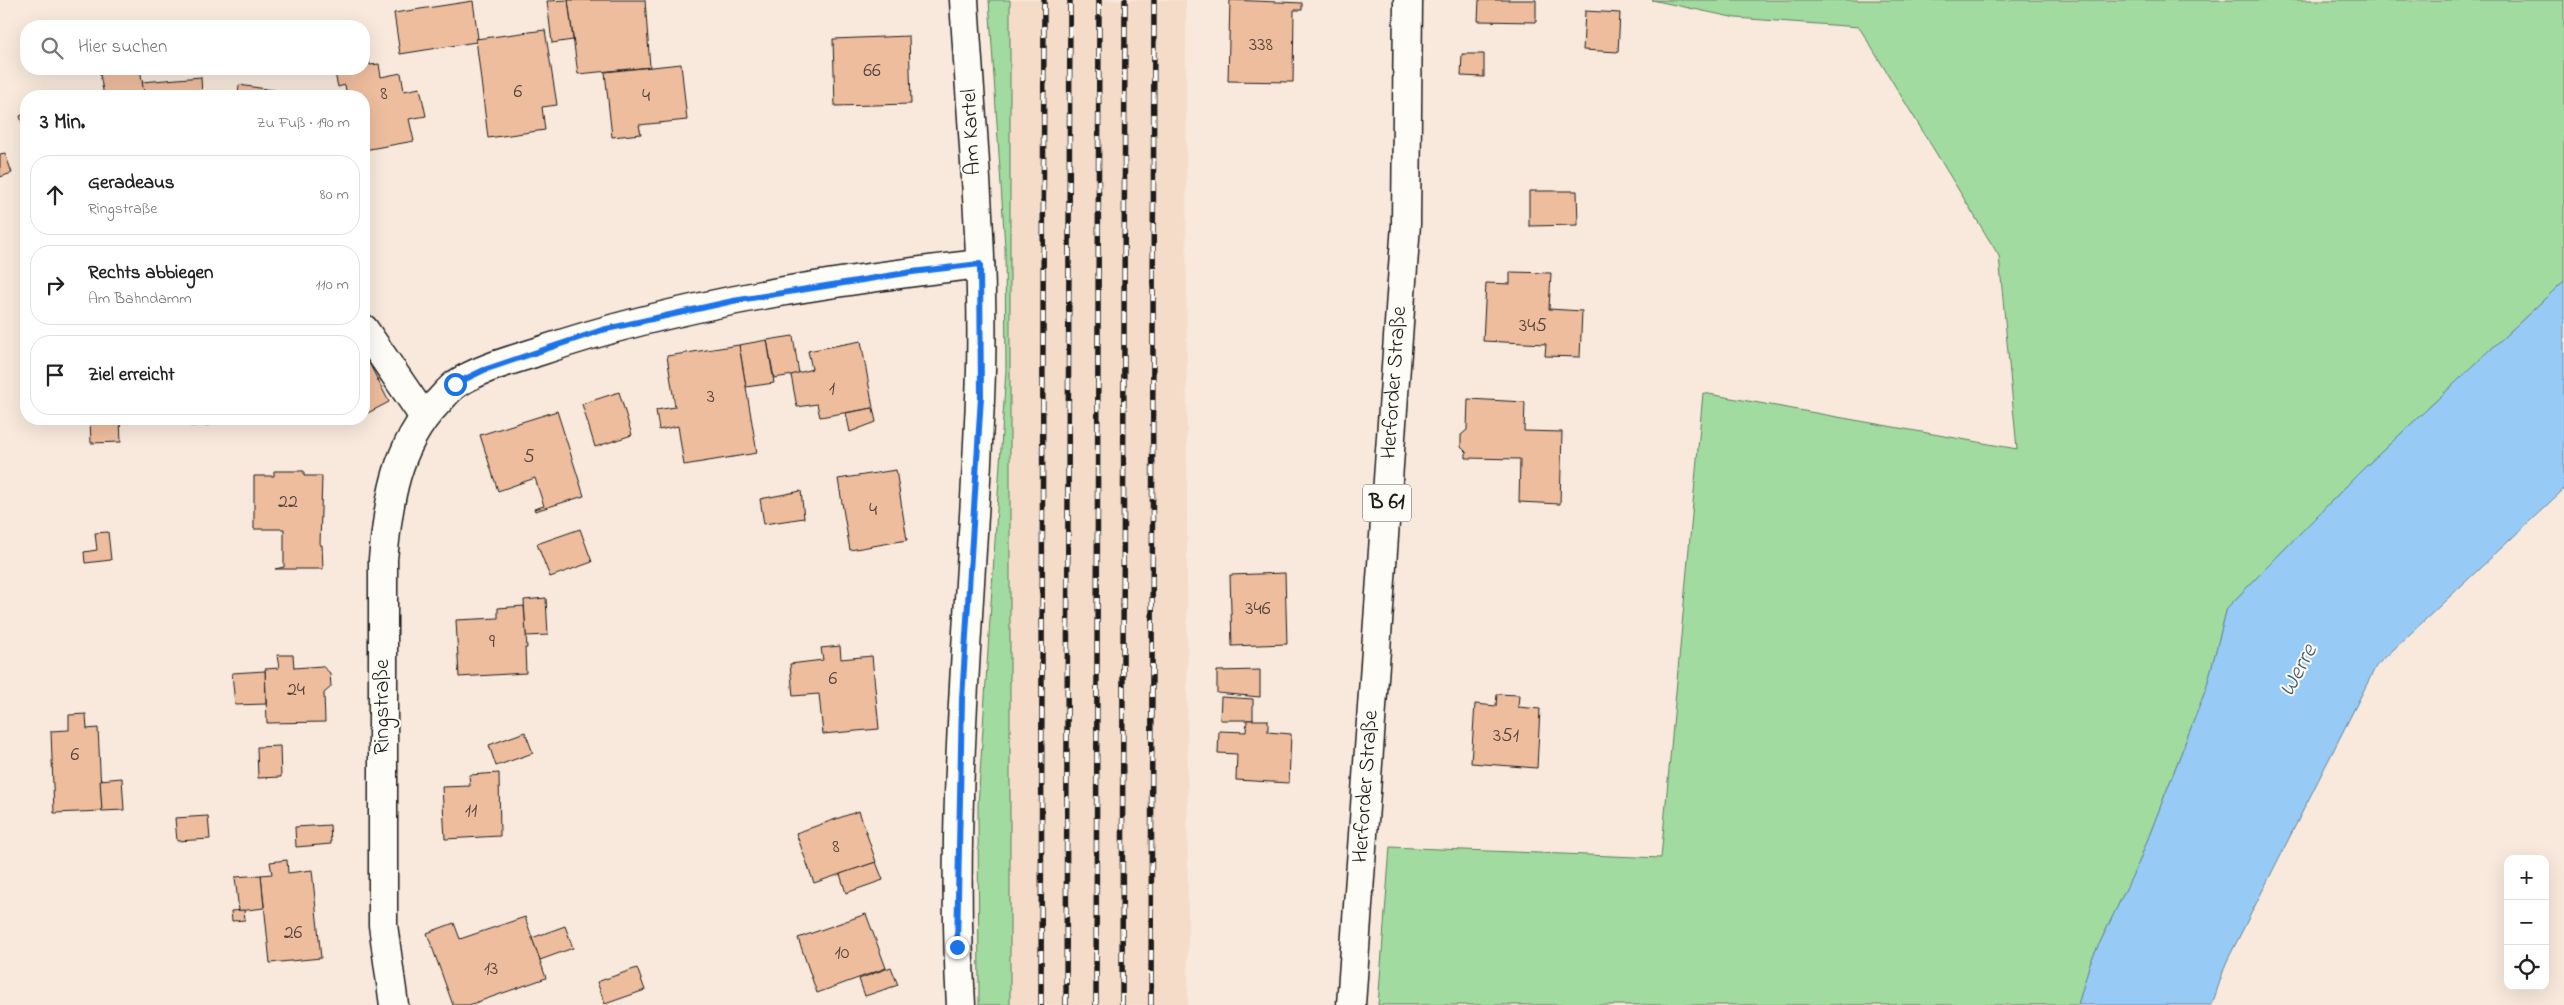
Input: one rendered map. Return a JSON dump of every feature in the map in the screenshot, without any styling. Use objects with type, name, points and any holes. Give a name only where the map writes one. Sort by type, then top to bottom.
[{"type":"street","name":"Am Kartel","points":[[960,1005],[957,947],[962,699],[981,397],[980,264],[964,0]]},
{"type":"street","name":"Herforder Straße","points":[[1351,1005],[1406,224],[1408,0]]},
{"type":"street","name":"Ringstraße","points":[[394,1005],[383,925],[383,560],[390,499],[407,444],[424,417],[455,384],[477,374],[602,330],[733,301],[912,272],[980,264]]},
{"type":"street","points":[[370,338],[424,417]]},
{"type":"shaded area","points":[[1010,0],[1186,0],[1188,1005],[1010,1005]]},
{"type":"green space","points":[[989,0],[1010,0],[1010,1005],[979,1005],[978,806],[1006,370],[1005,247]]},
{"type":"green space","points":[[1652,0],[2564,0],[2564,281],[2361,471],[2227,608],[2206,689],[2139,862],[2090,963],[2078,1005],[1378,1005],[1390,847],[1661,858],[1703,393],[2017,449],[1999,256],[1859,27],[1736,18]]},
{"type":"water","name":"Werre","points":[[2564,281],[2564,489],[2376,666],[2226,963],[2212,1005],[2078,1005],[2090,963],[2139,862],[2206,689],[2227,608],[2361,471]]},
{"type":"building","points":[[568,0],[645,0],[650,67],[578,74]]},
{"type":"building","points":[[568,0],[573,40],[552,43],[547,1]]},
{"type":"building","points":[[1230,0],[1302,3],[1302,10],[1294,10],[1293,82],[1228,81]]},
{"type":"building","points":[[1479,0],[1536,0],[1536,22],[1478,21]]},
{"type":"building","points":[[473,1],[478,39],[476,39],[476,42],[400,54],[394,13]]},
{"type":"building","points":[[1585,11],[1620,13],[1618,52],[1583,50]]},
{"type":"building","points":[[545,30],[557,105],[542,107],[545,130],[488,138],[476,39]]},
{"type":"building","points":[[909,36],[911,104],[835,106],[833,39]]},
{"type":"building","points":[[1462,54],[1484,54],[1484,77],[1461,76]]},
{"type":"building","points":[[379,64],[381,77],[401,73],[404,91],[420,88],[426,116],[409,119],[414,141],[370,149],[370,90],[346,90],[345,85],[338,87],[335,75],[370,75],[370,65]]},
{"type":"building","points":[[681,64],[687,120],[639,125],[641,134],[612,137],[605,72]]},
{"type":"building","points":[[100,75],[141,75],[144,90],[103,90]]},
{"type":"building","points":[[201,77],[202,90],[144,90],[142,82]]},
{"type":"building","points":[[239,85],[273,90],[239,90]]},
{"type":"building","points":[[5,153],[12,173],[0,177],[0,154]]},
{"type":"building","points":[[1529,191],[1577,191],[1578,225],[1529,226]]},
{"type":"building","points":[[1510,272],[1551,273],[1549,309],[1582,311],[1580,357],[1545,356],[1546,344],[1483,341],[1486,283],[1510,284]]},
{"type":"building","points":[[793,336],[799,374],[774,378],[767,340]]},
{"type":"building","points":[[767,340],[774,383],[746,387],[739,345]]},
{"type":"building","points":[[861,341],[873,408],[820,417],[817,404],[797,407],[791,375],[812,369],[808,351]]},
{"type":"building","points":[[739,345],[757,453],[684,465],[678,426],[659,430],[656,410],[675,407],[667,356]]},
{"type":"building","points":[[370,365],[389,402],[370,412]]},
{"type":"building","points":[[619,392],[632,435],[595,447],[582,404]]},
{"type":"building","points":[[1468,399],[1525,402],[1524,431],[1562,432],[1560,504],[1519,502],[1520,459],[1466,458],[1466,452],[1461,447],[1461,435],[1467,430]]},
{"type":"building","points":[[873,408],[876,422],[850,432],[846,413]]},
{"type":"building","points":[[557,411],[584,496],[535,511],[534,509],[544,506],[535,478],[498,491],[480,435]]},
{"type":"building","points":[[90,425],[120,425],[121,442],[91,443]]},
{"type":"building","points":[[896,470],[907,540],[850,550],[838,479]]},
{"type":"building","points":[[274,471],[304,471],[304,476],[322,476],[320,545],[322,545],[323,569],[275,569],[284,567],[284,529],[254,529],[254,476],[274,476]]},
{"type":"building","points":[[801,491],[804,518],[764,524],[760,499]]},
{"type":"building","points":[[580,529],[592,562],[550,577],[537,544]]},
{"type":"building","points":[[108,532],[111,560],[85,563],[84,552],[97,550],[95,533]]},
{"type":"building","points":[[1285,573],[1287,644],[1232,646],[1230,575]]},
{"type":"building","points":[[546,598],[548,635],[526,636],[524,600]]},
{"type":"building","points":[[524,606],[527,648],[525,648],[526,673],[459,677],[456,620],[498,618],[498,608]]},
{"type":"building","points":[[840,646],[841,659],[872,656],[879,729],[823,734],[819,694],[793,696],[790,664],[823,660],[821,648]]},
{"type":"building","points":[[277,655],[293,655],[294,668],[322,666],[330,673],[331,687],[324,693],[325,722],[267,723],[265,669],[279,668]]},
{"type":"building","points":[[1260,670],[1260,697],[1217,693],[1217,671]]},
{"type":"building","points":[[265,671],[266,704],[235,705],[232,673]]},
{"type":"building","points":[[1497,694],[1519,695],[1518,707],[1540,709],[1537,768],[1471,763],[1475,704],[1496,706]]},
{"type":"building","points":[[1221,697],[1253,699],[1253,720],[1220,720]]},
{"type":"building","points":[[86,714],[87,729],[98,728],[102,811],[54,813],[51,731],[69,730],[69,715]]},
{"type":"building","points":[[1247,720],[1268,720],[1268,732],[1291,734],[1289,783],[1236,780],[1237,754],[1218,753],[1219,731],[1246,732]]},
{"type":"building","points":[[525,732],[533,753],[496,766],[489,745]]},
{"type":"building","points":[[280,746],[281,777],[258,778],[257,747]]},
{"type":"building","points":[[499,773],[500,836],[445,839],[442,787],[470,786],[469,775]]},
{"type":"building","points":[[122,778],[124,810],[102,811],[100,780]]},
{"type":"building","points":[[859,811],[876,862],[814,883],[796,833]]},
{"type":"building","points":[[208,816],[210,839],[177,841],[175,818]]},
{"type":"building","points":[[330,825],[331,844],[296,847],[295,827]]},
{"type":"building","points":[[287,860],[288,873],[312,870],[321,958],[270,963],[261,875],[272,874],[270,862]]},
{"type":"building","points":[[876,862],[883,880],[846,893],[840,874]]},
{"type":"building","points":[[261,875],[264,908],[239,911],[235,877]]},
{"type":"building","points":[[244,910],[245,920],[232,921],[231,911]]},
{"type":"building","points":[[866,914],[886,968],[817,993],[798,938]]},
{"type":"building","points":[[525,917],[546,978],[469,1005],[453,1005],[427,933],[454,923],[460,939]]},
{"type":"building","points":[[565,926],[573,948],[540,960],[532,938]]},
{"type":"building","points":[[891,967],[898,985],[865,996],[859,979]]},
{"type":"building","points":[[637,968],[645,990],[605,1004],[597,982]]},
{"type":"railway","points":[[1041,1005],[1044,0]]},
{"type":"railway","points":[[1066,1005],[1070,0]]},
{"type":"railway","points":[[1096,1005],[1099,0]]},
{"type":"railway","points":[[1122,1005],[1125,0]]},
{"type":"railway","points":[[1151,1005],[1154,0]]},
{"type":"route","points":[[455,384],[484,370],[602,330],[733,301],[912,272],[980,264],[981,397],[962,699],[957,947]]}]
